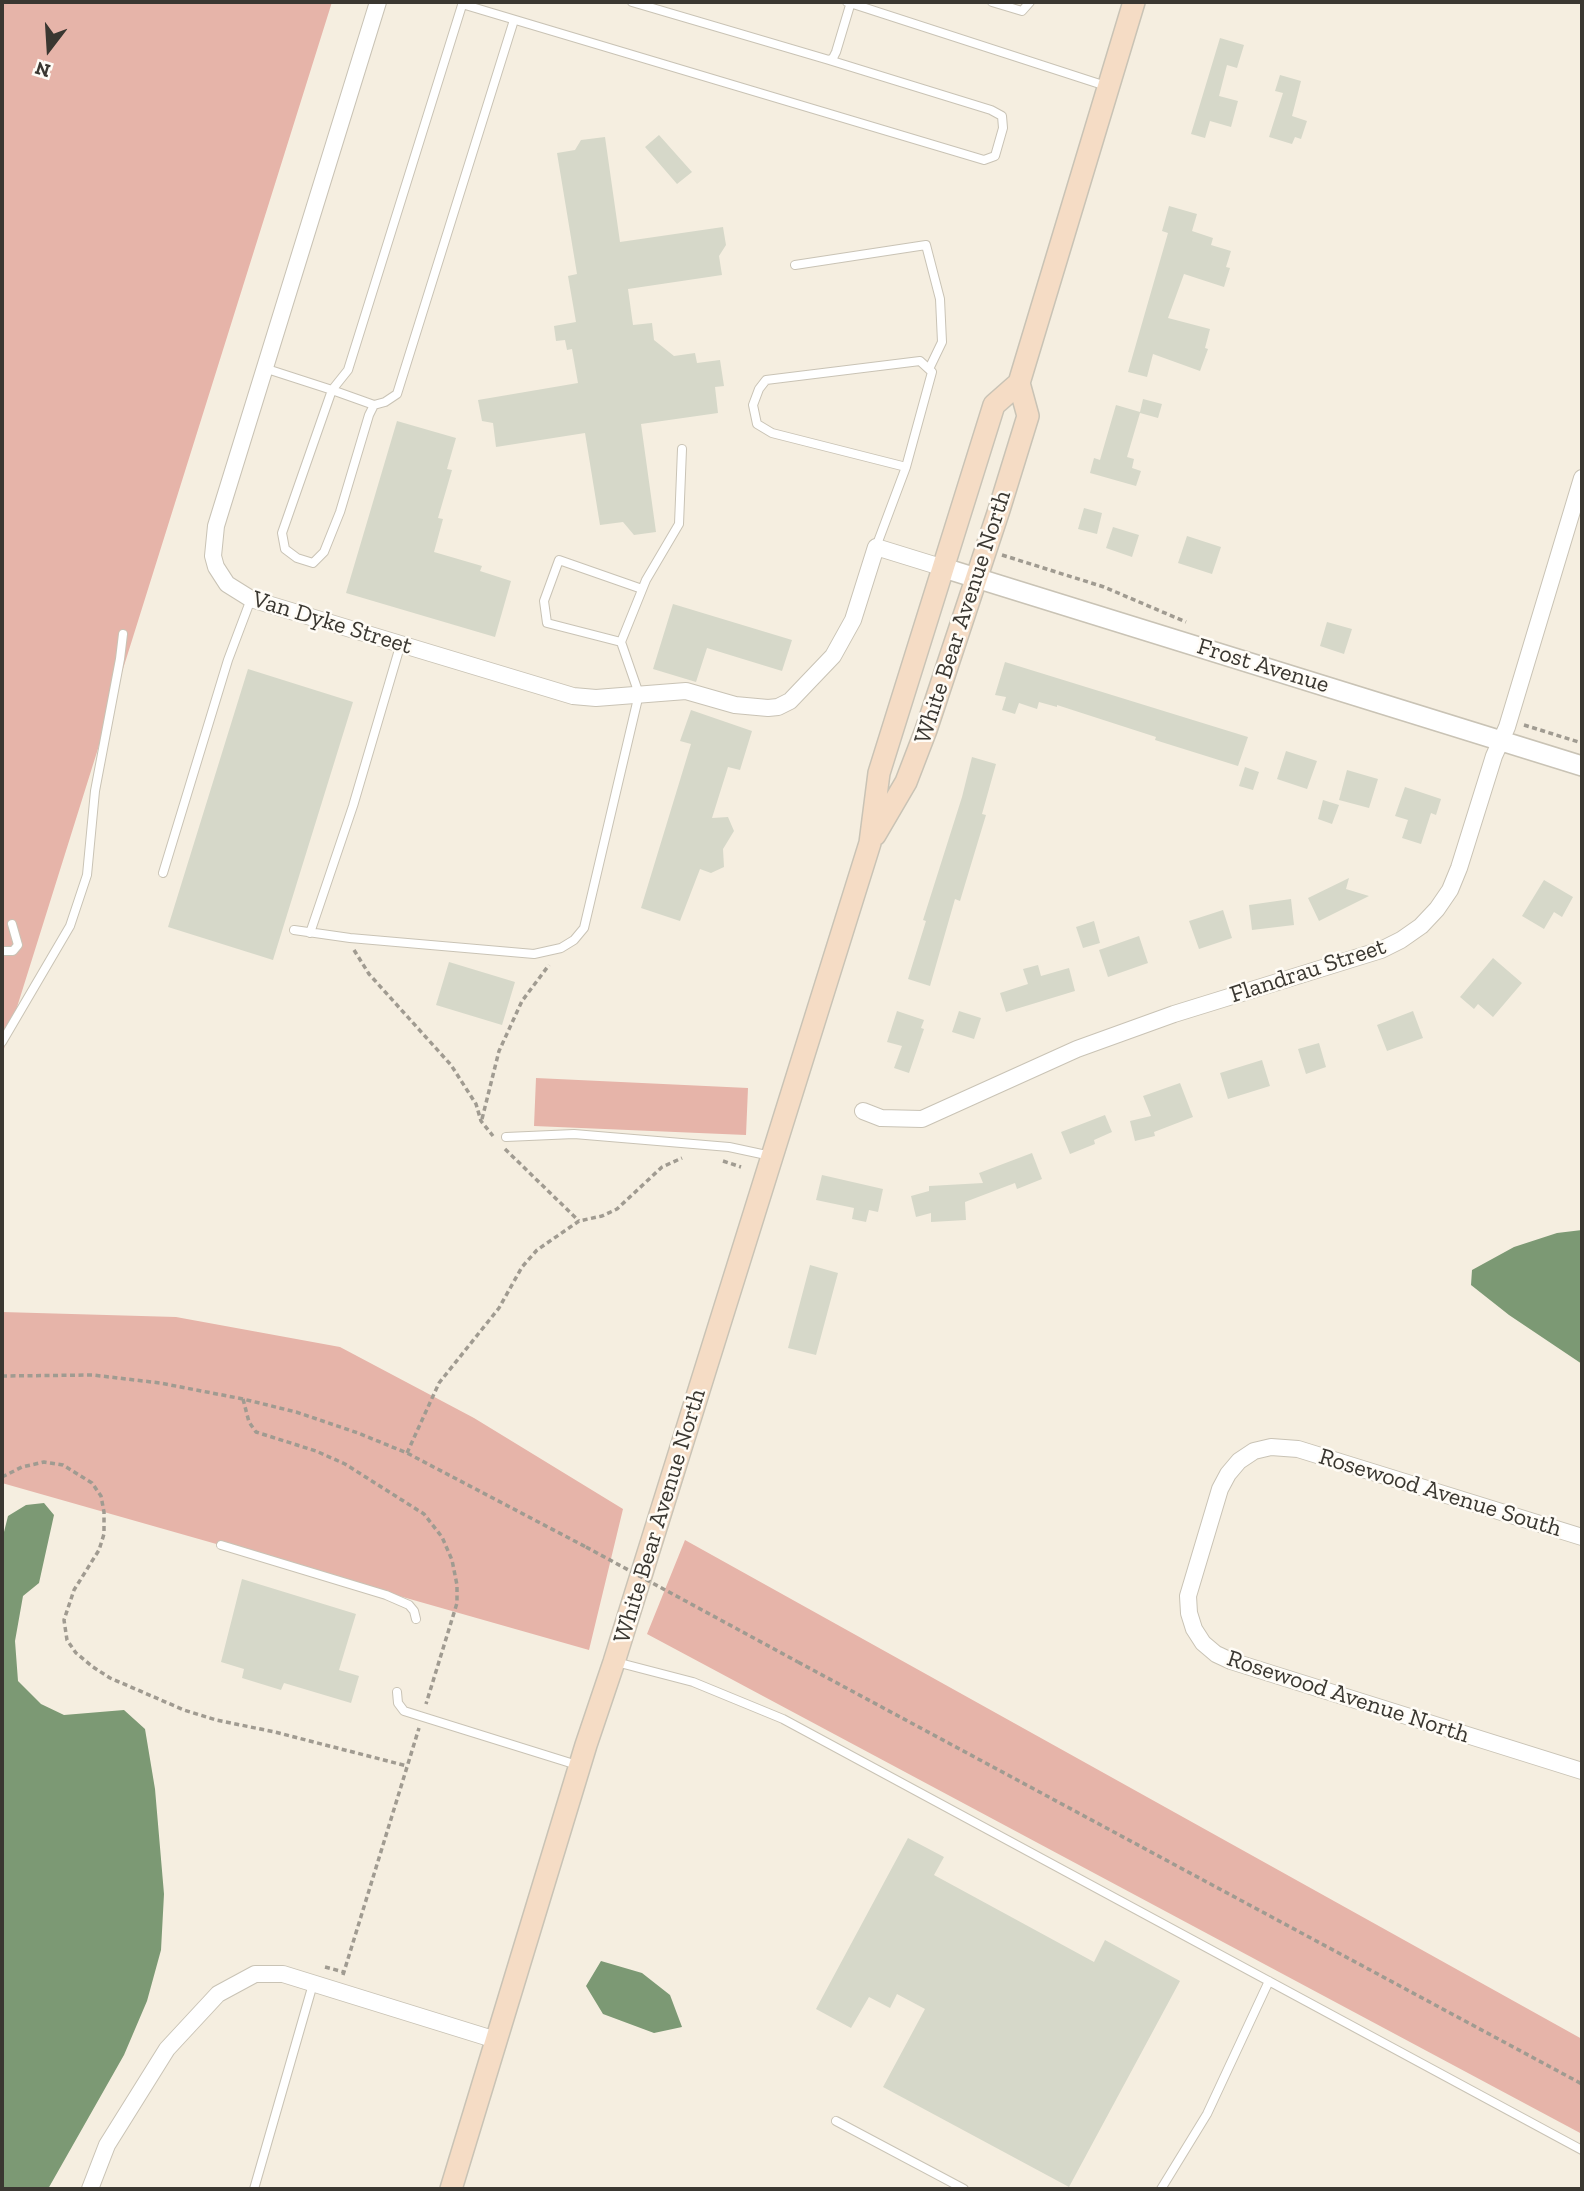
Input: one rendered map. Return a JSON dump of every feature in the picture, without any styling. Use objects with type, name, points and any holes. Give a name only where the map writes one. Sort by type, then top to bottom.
[{"type":"main road","points":[[1019,383],[1134,2]]},
{"type":"main road","name":"White Bear Avenue North","points":[[451,2189],[580,1766],[870,843],[879,774],[994,405],[1019,383],[1028,416],[977,579],[911,769],[870,843]]},
{"type":"street","name":"Van Dyke Street","points":[[378,2],[216,526],[213,556],[221,576],[234,590],[251,599],[573,696],[588,698],[686,691],[750,708],[768,708],[785,705],[833,656],[856,610],[876,547]]},
{"type":"street","name":"Flandrau Street","points":[[863,1111],[881,1118],[922,1119],[1077,1049],[1174,1014],[1373,953],[1401,940],[1421,926],[1450,890],[1509,722],[1582,478]]},
{"type":"street","points":[[876,547],[943,568]]},
{"type":"street","name":"Frost Avenue","points":[[943,568],[1582,766]]},
{"type":"street","name":"Rosewood Avenue North","points":[[1298,1449],[1271,1447],[1254,1451],[1239,1461],[1228,1474],[1188,1596],[1194,1629],[1203,1643],[1216,1654],[1231,1661],[1582,1771]]},
{"type":"street","name":"Rosewood Avenue South","points":[[1298,1449],[1582,1537]]},
{"type":"street","points":[[90,2189],[107,2145],[167,2049],[218,1994],[255,1974],[283,1974],[496,2040]]},
{"type":"lane","points":[[374,404],[340,512],[324,552],[313,563],[297,558],[285,549],[282,533],[332,390],[348,370],[463,3],[984,160],[995,156],[1003,128],[1002,116],[991,110],[632,2]]},
{"type":"lane","points":[[829,60],[836,52],[849,2],[1108,87]]},
{"type":"lane","points":[[992,2],[1022,11],[1030,2]]},
{"type":"lane","points":[[264,368],[374,404],[385,402],[397,394],[514,20]]},
{"type":"lane","points":[[795,265],[926,245],[940,299],[942,342],[929,369]]},
{"type":"lane","points":[[876,547],[906,467],[932,372],[920,360],[766,380],[752,405],[757,424],[772,433],[906,467]]},
{"type":"lane","points":[[294,930],[350,938],[534,954],[561,948],[574,940],[584,928],[639,694],[621,642],[642,589],[679,524],[682,449]]},
{"type":"lane","points":[[621,642],[547,622],[544,601],[559,560],[642,589]]},
{"type":"lane","points":[[163,873],[228,660],[251,599]]},
{"type":"lane","points":[[2,1042],[71,926],[87,875],[94,791],[123,634]]},
{"type":"lane","points":[[310,933],[353,806],[401,643]]},
{"type":"lane","points":[[2,951],[13,951],[18,945],[12,924]]},
{"type":"lane","points":[[506,1137],[574,1134],[729,1147],[772,1157]]},
{"type":"lane","points":[[221,1545],[386,1595],[409,1605],[414,1611],[415,1619]]},
{"type":"lane","points":[[614,1662],[693,1682],[783,1719],[1582,2150]]},
{"type":"lane","points":[[397,1692],[400,1708],[422,1717],[580,1766]]},
{"type":"lane","points":[[1161,2189],[1207,2114],[1269,1982]]},
{"type":"lane","points":[[254,2189],[313,1984]]},
{"type":"lane","points":[[836,2121],[964,2189]]},
{"type":"path","points":[[986,550],[1104,587],[1189,623]]},
{"type":"path","points":[[1509,722],[1582,743]]},
{"type":"path","points":[[350,938],[356,954],[369,974],[450,1065],[477,1104],[481,1121],[509,1153],[579,1221]]},
{"type":"path","points":[[481,1121],[499,1051],[522,1002],[561,948]]},
{"type":"path","points":[[407,1453],[439,1383],[499,1308],[522,1267],[537,1250],[579,1221],[602,1216],[617,1209],[662,1167],[690,1156]]},
{"type":"path","points":[[716,1159],[741,1167]]},
{"type":"path","points":[[2,1376],[93,1375],[160,1383],[296,1412],[407,1453],[1582,2084]]},
{"type":"path","points":[[243,1399],[248,1422],[256,1432],[316,1451],[345,1464],[424,1514],[442,1537],[452,1560],[457,1585],[457,1603],[338,1991]]},
{"type":"path","points":[[2,1477],[22,1467],[44,1462],[63,1465],[92,1483],[101,1496],[104,1534],[99,1550],[74,1590],[64,1620],[67,1640],[76,1653],[93,1667],[110,1678],[184,1710],[407,1766]]},
{"type":"shaded area","points":[[2,2],[332,2],[2,1055]]},
{"type":"shaded area","points":[[536,1078],[748,1088],[746,1135],[534,1126]]},
{"type":"shaded area","points":[[1582,1230],[1582,1364],[1509,1315],[1471,1285],[1472,1270],[1514,1247],[1557,1233]]},
{"type":"shaded area","points":[[2,1312],[176,1317],[340,1347],[474,1418],[623,1509],[589,1650],[2,1483]]},
{"type":"shaded area","points":[[44,1503],[54,1515],[39,1583],[23,1596],[15,1641],[18,1681],[41,1704],[64,1715],[124,1710],[145,1729],[155,1789],[164,1894],[161,1950],[147,2001],[124,2055],[48,2189],[2,2189],[2,1540],[8,1516],[26,1505]]},
{"type":"shaded area","points":[[685,1540],[1582,2039],[1582,2134],[647,1634]]},
{"type":"shaded area","points":[[601,1961],[642,1973],[670,1995],[682,2027],[654,2033],[603,2014],[586,1986]]},
{"type":"building","points":[[1220,38],[1244,45],[1237,68],[1227,65],[1219,96],[1238,101],[1231,127],[1210,121],[1205,138],[1191,134]]},
{"type":"building","points":[[1280,75],[1301,81],[1292,116],[1307,121],[1301,139],[1295,137],[1292,144],[1269,137],[1283,93],[1275,91]]},
{"type":"building","points":[[659,135],[692,172],[677,184],[645,147]]},
{"type":"building","points":[[605,137],[620,242],[723,227],[726,245],[719,256],[722,275],[628,289],[633,325],[652,323],[654,340],[674,356],[695,353],[697,363],[720,360],[724,386],[715,387],[718,413],[641,424],[656,532],[634,535],[623,522],[600,525],[585,433],[496,447],[493,423],[482,421],[478,400],[578,383],[572,349],[567,350],[565,340],[556,341],[554,326],[576,322],[568,276],[577,274],[557,153],[575,150],[581,140]]},
{"type":"building","points":[[1169,206],[1197,214],[1192,231],[1213,238],[1211,245],[1231,251],[1226,267],[1230,268],[1224,287],[1184,274],[1168,318],[1210,329],[1205,348],[1208,349],[1200,371],[1153,354],[1147,377],[1128,372],[1168,233],[1162,231]]},
{"type":"building","points":[[1143,399],[1162,404],[1158,418],[1140,413],[1127,457],[1134,459],[1132,468],[1141,471],[1136,486],[1090,473],[1094,458],[1100,460],[1116,405],[1140,412]]},
{"type":"building","points":[[397,421],[456,438],[447,469],[452,470],[438,518],[443,519],[434,552],[482,566],[480,571],[511,581],[495,637],[346,593]]},
{"type":"building","points":[[1084,508],[1102,513],[1097,534],[1078,529]]},
{"type":"building","points":[[1113,527],[1139,535],[1132,557],[1106,548]]},
{"type":"building","points":[[1187,536],[1221,547],[1212,574],[1178,563]]},
{"type":"building","points":[[673,604],[792,640],[782,671],[707,648],[696,682],[653,669]]},
{"type":"building","points":[[1327,622],[1352,629],[1344,654],[1320,646]]},
{"type":"building","points":[[1005,662],[1248,737],[1238,766],[1057,705],[1039,702],[1037,709],[1019,703],[1015,714],[1002,710],[1006,697],[995,695]]},
{"type":"building","points":[[248,669],[353,702],[273,960],[168,927]]},
{"type":"building","points":[[691,710],[752,731],[740,770],[728,767],[712,818],[728,817],[734,831],[723,849],[724,867],[711,873],[700,869],[680,921],[641,908],[691,744],[680,741]]},
{"type":"building","points":[[1286,751],[1317,761],[1307,789],[1277,779]]},
{"type":"building","points":[[972,757],[996,764],[982,814],[986,815],[960,901],[955,899],[930,986],[908,979]]},
{"type":"building","points":[[1245,767],[1259,772],[1253,790],[1239,786]]},
{"type":"building","points":[[1347,770],[1378,779],[1369,808],[1339,800]]},
{"type":"building","points":[[1405,787],[1441,799],[1436,815],[1431,813],[1421,844],[1402,838],[1408,820],[1395,816]]},
{"type":"building","points":[[1323,800],[1339,805],[1332,824],[1318,819]]},
{"type":"building","points":[[1349,878],[1346,889],[1369,896],[1319,921],[1308,898]]},
{"type":"building","points":[[1544,880],[1573,897],[1562,917],[1554,912],[1544,929],[1522,916]]},
{"type":"building","points":[[1291,899],[1294,925],[1252,930],[1249,905]]},
{"type":"building","points":[[1223,910],[1232,938],[1199,949],[1189,921]]},
{"type":"building","points":[[1094,921],[1100,943],[1083,948],[1076,927]]},
{"type":"building","points":[[1139,936],[1148,963],[1108,977],[1099,950]]},
{"type":"building","points":[[1493,958],[1522,983],[1493,1017],[1478,1004],[1474,1009],[1460,997]]},
{"type":"building","points":[[449,962],[515,982],[502,1025],[436,1005]]},
{"type":"building","points":[[1038,965],[1041,976],[1069,968],[1075,991],[1006,1012],[1000,993],[1028,984],[1023,969]]},
{"type":"building","points":[[897,1011],[924,1020],[921,1028],[924,1029],[909,1073],[894,1068],[902,1046],[887,1042]]},
{"type":"building","points":[[959,1011],[981,1018],[974,1039],[952,1032]]},
{"type":"building","points":[[1413,1011],[1423,1038],[1387,1051],[1377,1025]]},
{"type":"building","points":[[1319,1043],[1326,1067],[1306,1074],[1298,1049]]},
{"type":"building","points":[[1262,1060],[1270,1086],[1228,1099],[1220,1073]]},
{"type":"building","points":[[1180,1083],[1193,1117],[1154,1132],[1155,1136],[1135,1141],[1130,1121],[1151,1116],[1143,1096]]},
{"type":"building","points":[[1105,1115],[1112,1132],[1094,1140],[1095,1144],[1070,1154],[1061,1132]]},
{"type":"building","points":[[1032,1153],[1042,1179],[1017,1189],[1015,1183],[965,1202],[966,1220],[931,1222],[931,1213],[916,1217],[911,1196],[929,1191],[929,1186],[983,1183],[979,1173]]},
{"type":"building","points":[[822,1175],[883,1189],[878,1212],[869,1210],[866,1222],[852,1219],[854,1208],[816,1200]]},
{"type":"building","points":[[810,1265],[838,1273],[816,1355],[788,1348]]},
{"type":"building","points":[[242,1579],[356,1614],[339,1670],[359,1676],[351,1703],[284,1683],[281,1690],[242,1678],[244,1669],[221,1662]]},
{"type":"building","points":[[908,1838],[944,1857],[934,1875],[1094,1962],[1105,1940],[1180,1981],[1069,2187],[883,2087],[925,2009],[897,1994],[890,2008],[869,1997],[851,2028],[816,2009]]}]
